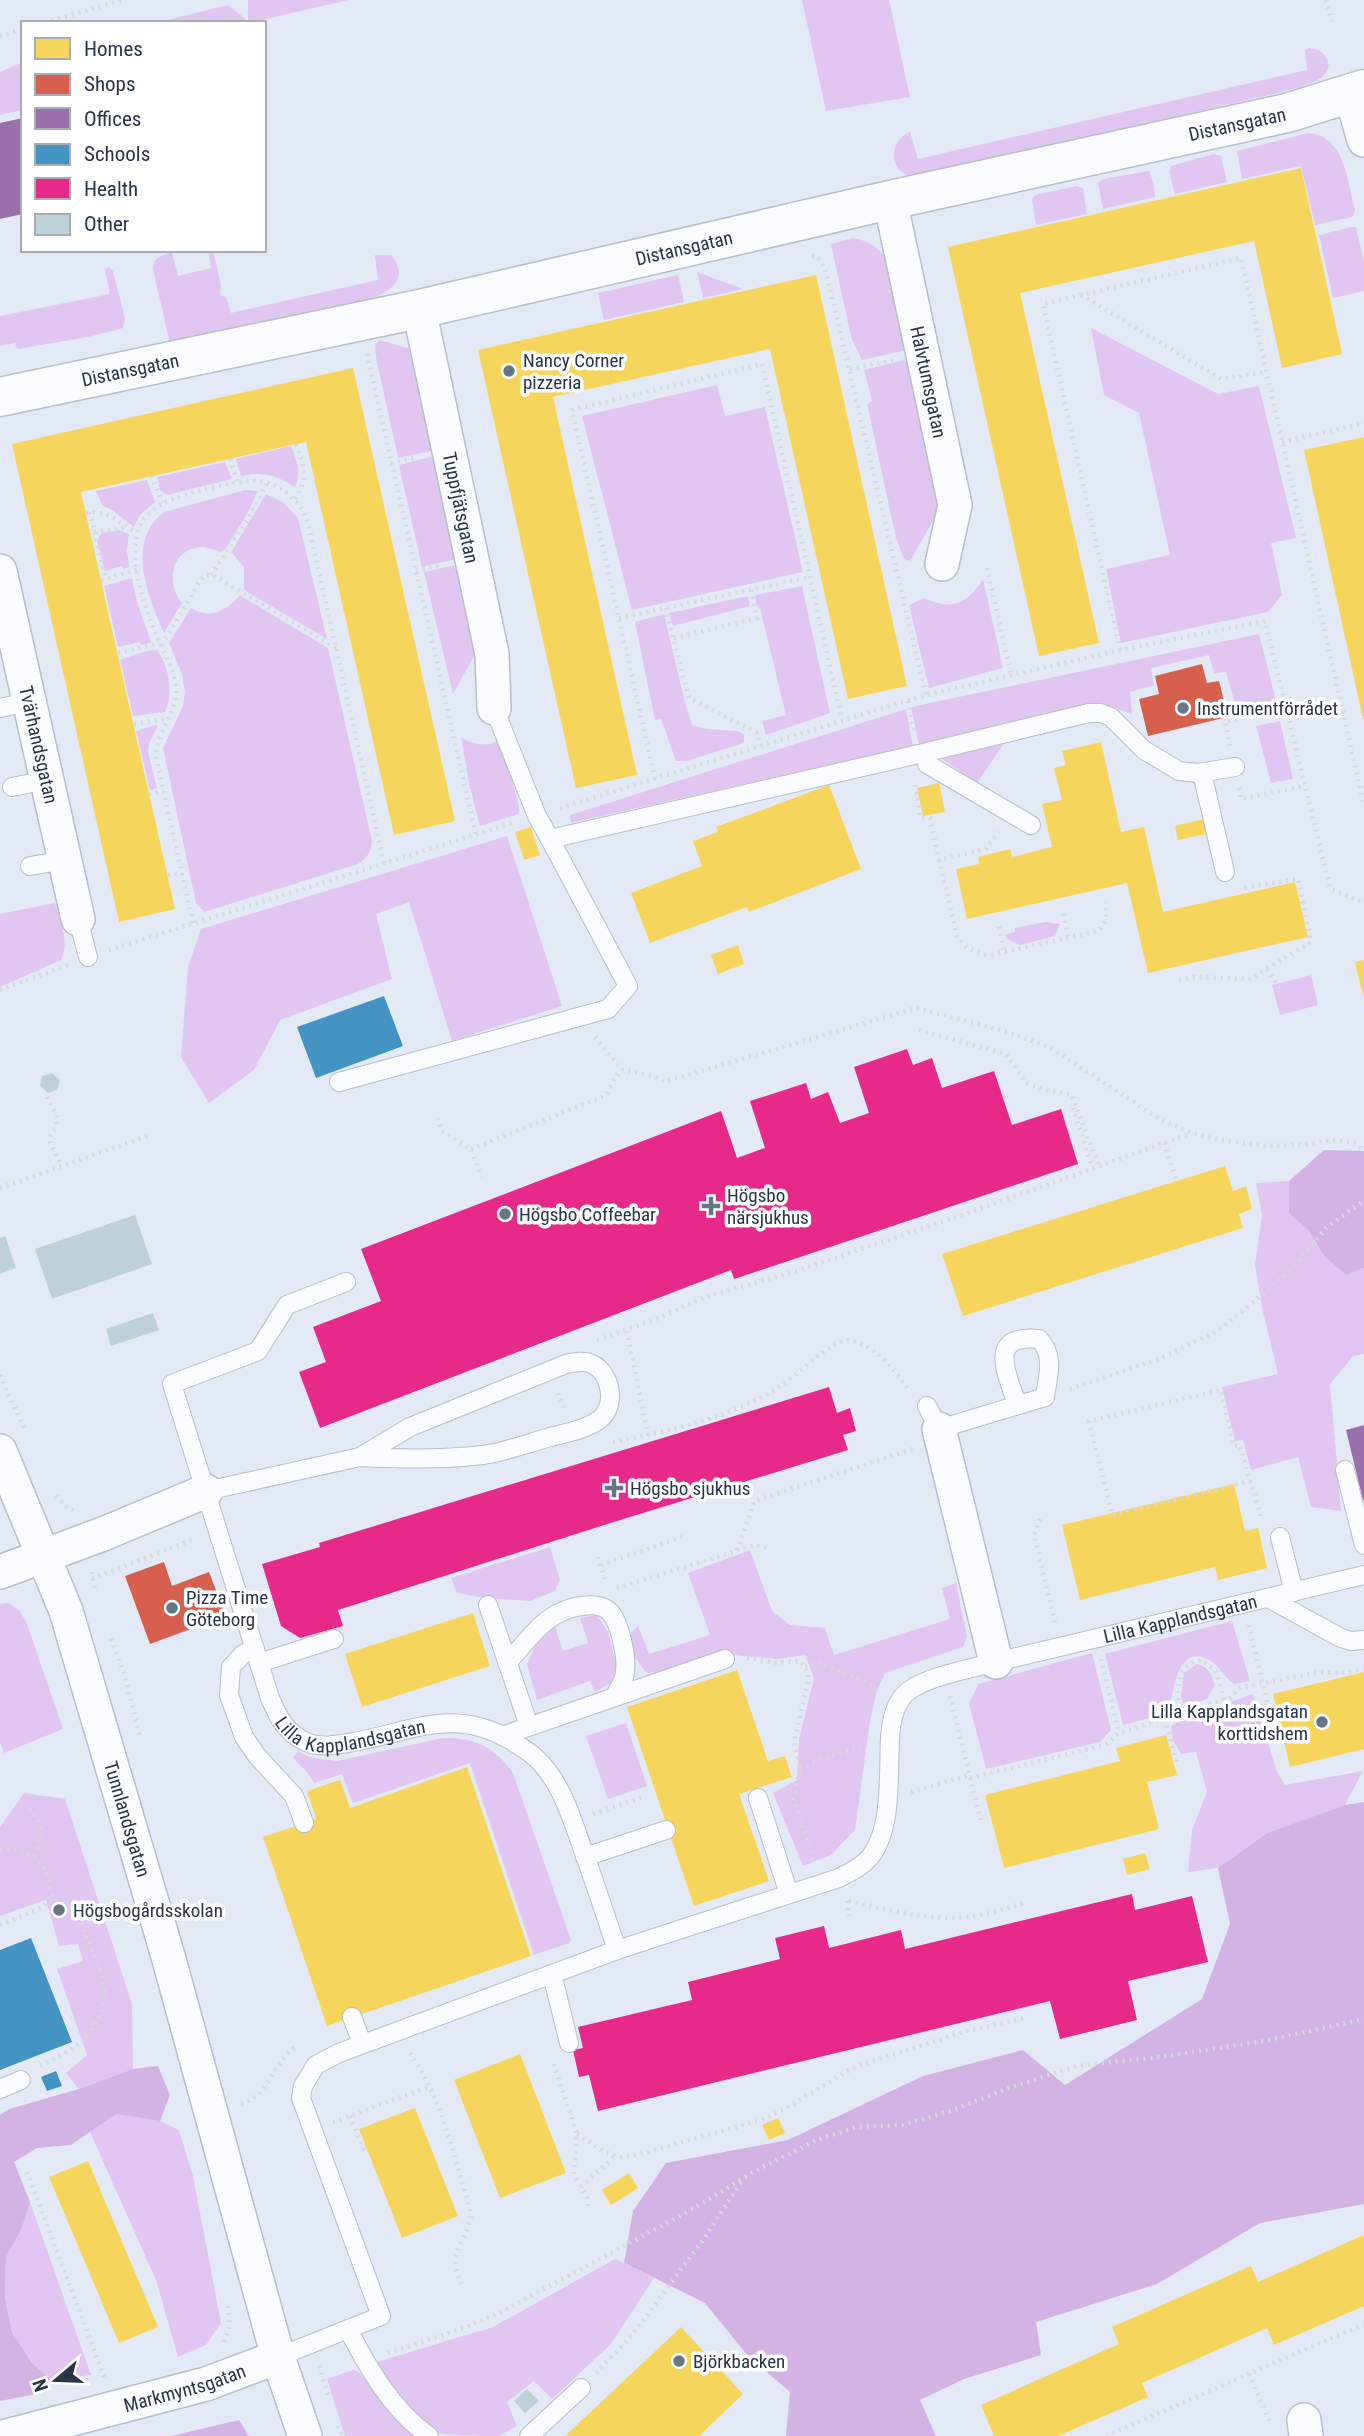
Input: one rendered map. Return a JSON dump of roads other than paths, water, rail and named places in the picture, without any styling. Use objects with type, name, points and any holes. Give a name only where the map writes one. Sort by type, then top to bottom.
[{"type":"street","points":[[1358,92],[1364,140]]},
{"type":"street","name":"Distansgatan","points":[[0,397],[419,309],[890,200],[1287,113],[1358,92]]},
{"type":"street","name":"Halvtumsgatan","points":[[890,200],[955,505],[942,564]]},
{"type":"street","name":"Tuppfjätsgatan","points":[[419,309],[492,654],[494,708]]},
{"type":"street","name":"Tvärhandsgatan","points":[[0,571],[15,705],[47,780],[78,919]]},
{"type":"street","points":[[936,1424],[996,1662]]},
{"type":"street","name":"Tunnlandsgatan","points":[[0,1451],[66,1611],[168,1956],[278,2357],[305,2436]]},
{"type":"street","points":[[0,1572],[206,1491]]},
{"type":"street","name":"Markmyntsgatan","points":[[7,2436],[206,2384],[278,2357]]},
{"type":"lane","points":[[339,1082],[608,1009],[628,986],[537,816],[494,708]]},
{"type":"lane","points":[[550,839],[926,758],[1089,713],[1101,713],[1111,717],[1144,750],[1179,771],[1202,773],[1234,762]]},
{"type":"lane","points":[[926,758],[1031,825]]},
{"type":"lane","points":[[1202,773],[1225,872]]},
{"type":"lane","points":[[12,787],[47,780]]},
{"type":"lane","points":[[30,866],[65,859]]},
{"type":"lane","points":[[78,919],[88,957]]},
{"type":"lane","name":"Lilla Kapplandsgatan","points":[[346,1282],[287,1305],[258,1351],[172,1384],[270,1698],[280,1721],[293,1734],[308,1743],[331,1746],[438,1723],[475,1724],[502,1735],[539,1761],[565,1801],[617,1950]]},
{"type":"lane","points":[[936,1424],[1017,1405],[1045,1397],[1050,1360],[1039,1339],[1017,1341],[1006,1349],[1002,1359],[1017,1405]]},
{"type":"lane","points":[[206,1491],[360,1457],[414,1459],[486,1455],[572,1431],[600,1420],[607,1411],[610,1400],[606,1377],[600,1368],[580,1361],[550,1370],[410,1427],[360,1457]]},
{"type":"lane","points":[[1345,1470],[1364,1545]]},
{"type":"lane","points":[[1280,1537],[1294,1592]]},
{"type":"lane","name":"Lilla Kapplandsgatan","points":[[348,2329],[381,2316],[300,2098],[303,2086],[316,2066],[362,2043],[617,1950],[821,1884],[858,1868],[871,1857],[880,1842],[885,1824],[891,1725],[897,1706],[905,1693],[919,1685],[945,1675],[996,1662],[1364,1575]]},
{"type":"lane","points":[[1268,1598],[1341,1638],[1351,1641],[1364,1640]]},
{"type":"lane","points":[[488,1605],[529,1726]]},
{"type":"lane","points":[[508,1663],[541,1624],[558,1613],[586,1606],[602,1607],[615,1618],[625,1661],[622,1684],[614,1697]]},
{"type":"lane","points":[[304,1823],[294,1796],[257,1756],[244,1737],[229,1695],[231,1667],[243,1654],[257,1656],[334,1639]]},
{"type":"lane","points":[[502,1735],[725,1659]]},
{"type":"lane","points":[[758,1798],[789,1894]]},
{"type":"lane","points":[[585,1857],[666,1830]]},
{"type":"lane","points":[[552,1974],[569,2043]]},
{"type":"lane","points":[[352,2017],[362,2043]]},
{"type":"lane","points":[[0,2089],[21,2080]]},
{"type":"lane","points":[[278,2357],[348,2329],[387,2394],[405,2416],[429,2436]]},
{"type":"lane","points":[[529,2436],[581,2388]]},
{"type":"place","name":"Nancy Corner pizzeria","points":[[509,371]]},
{"type":"place","name":"Instrumentförrådet","points":[[1183,708]]},
{"type":"place","name":"Högsbo närsjukhus","points":[[711,1206]]},
{"type":"place","name":"Högsbo Coffeebar","points":[[505,1214]]},
{"type":"place","name":"Högsbo sjukhus","points":[[614,1488]]},
{"type":"place","name":"Pizza Time Göteborg","points":[[172,1608]]},
{"type":"place","name":"Lilla Kapplandsgatan korttidshem","points":[[1322,1722]]},
{"type":"place","name":"Högsbogårdsskolan","points":[[59,1910]]},
{"type":"place","name":"Björkbacken","points":[[679,2361]]}]
